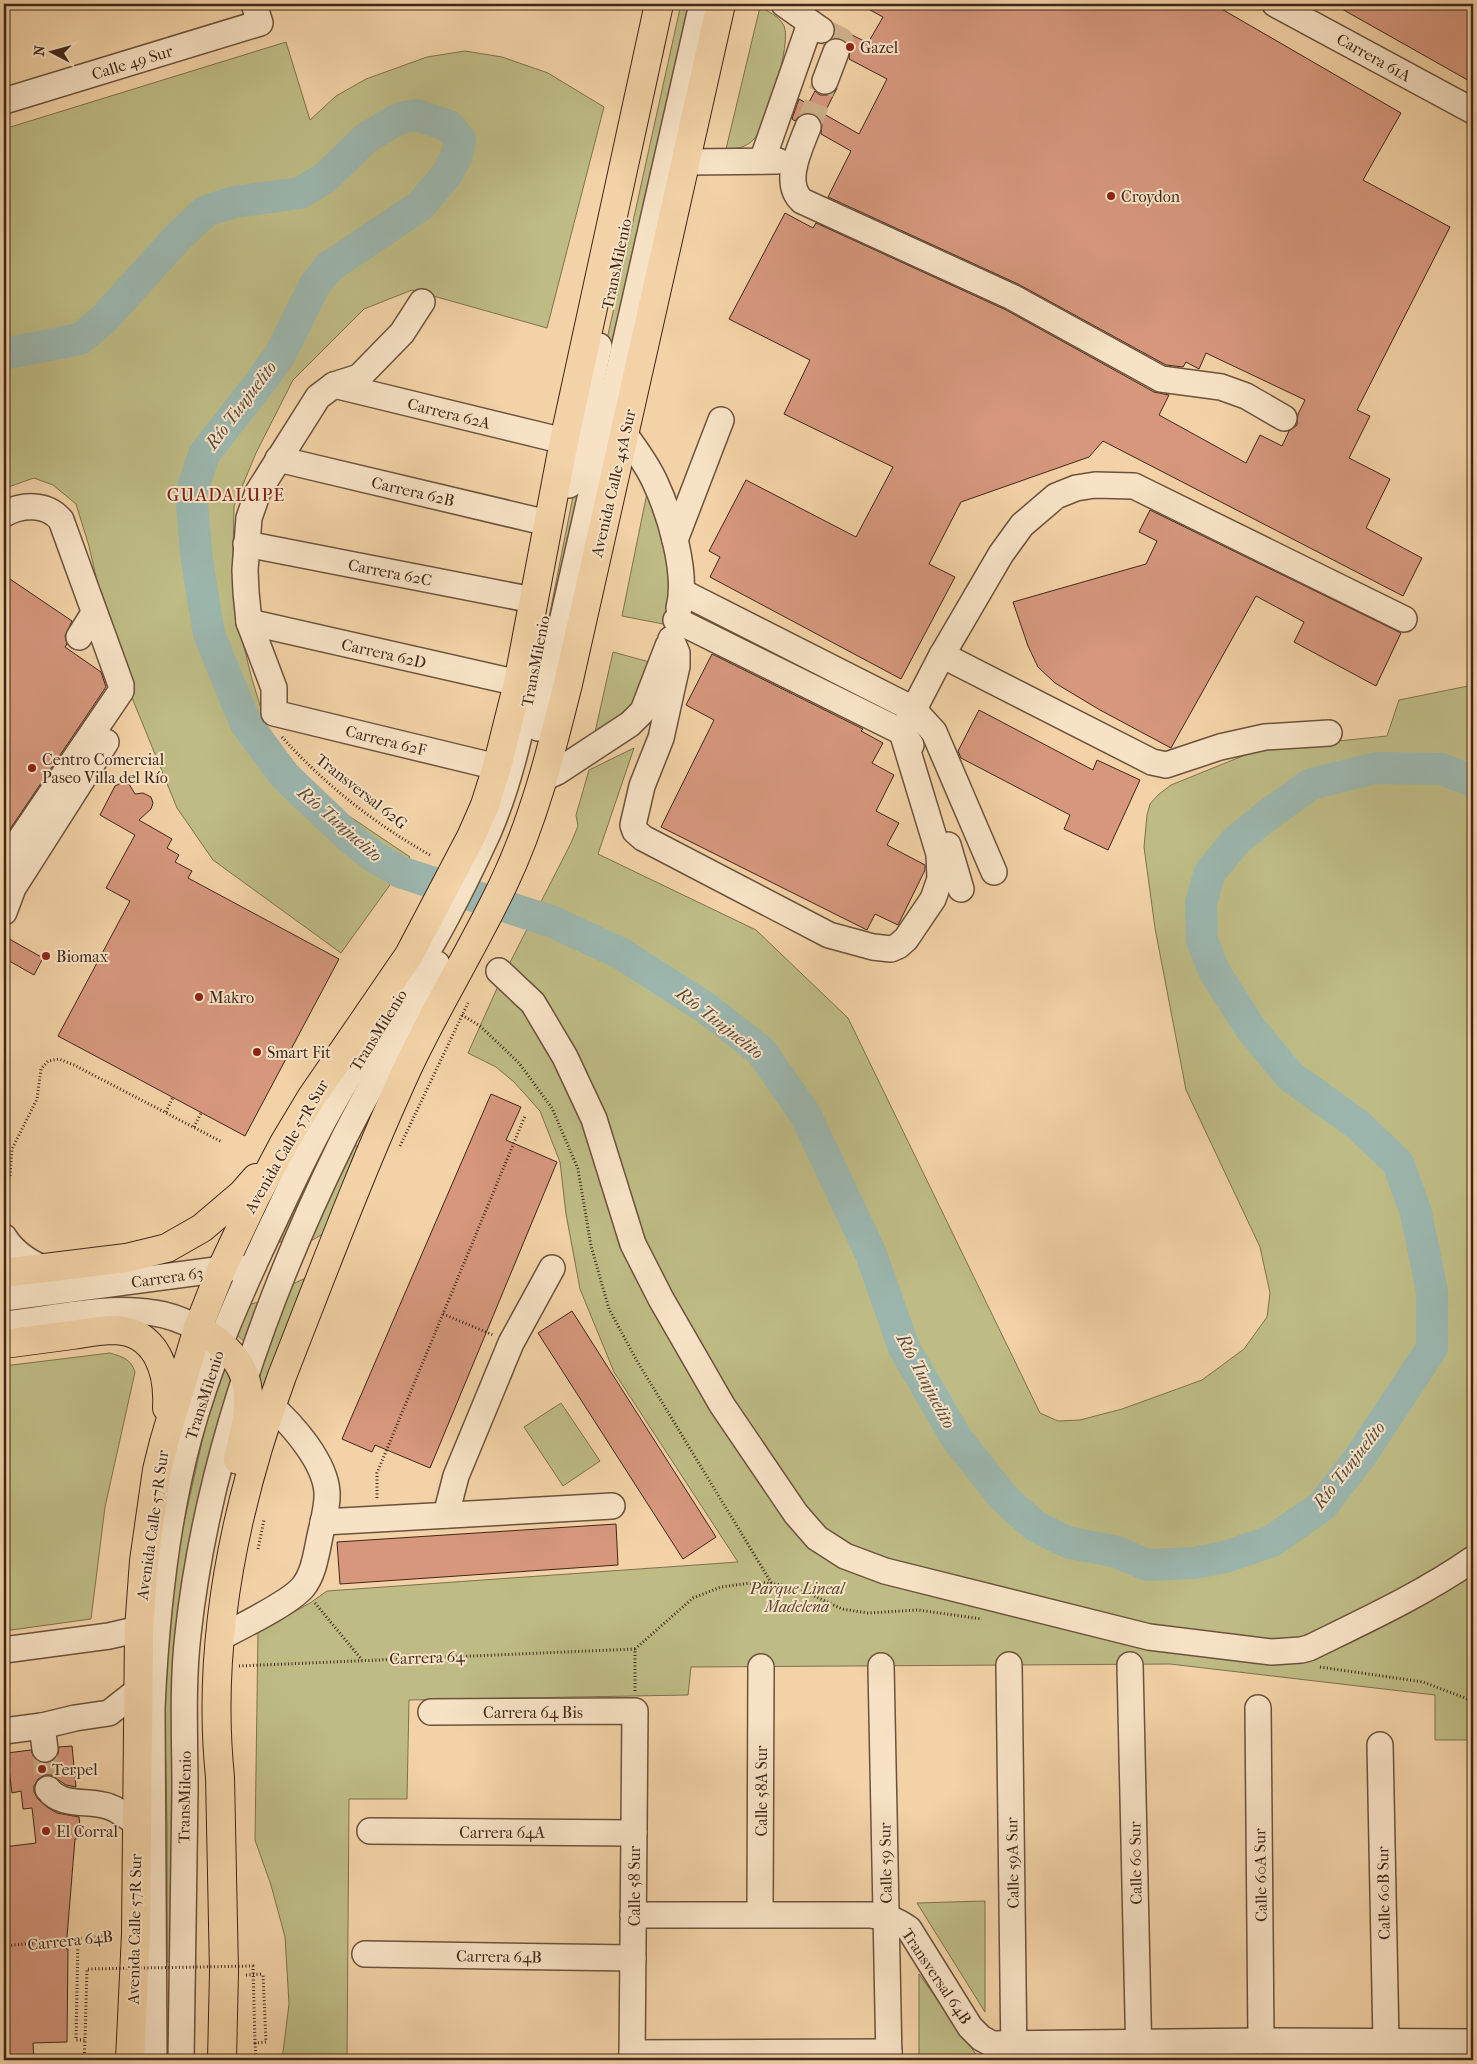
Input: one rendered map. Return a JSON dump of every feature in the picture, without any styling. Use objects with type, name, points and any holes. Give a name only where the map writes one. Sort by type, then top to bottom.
[{"type":"highway","name":"Avenida Calle 45A Sur","points":[[443,941],[479,872],[485,805],[497,767],[518,683],[564,441],[659,4]]},
{"type":"highway","name":"Avenida Calle 45A Sur","points":[[443,941],[479,872],[524,836],[544,778],[568,684],[721,4]]},
{"type":"highway","name":"Avenida Calle 57R Sur","points":[[130,2060],[136,1934],[139,1629],[144,1561],[157,1470],[164,1442],[198,1328],[221,1270],[281,1148],[311,1098],[398,970],[443,941]]},
{"type":"highway","points":[[222,2060],[224,1972],[218,1750],[219,1667],[228,1582],[238,1532],[271,1406],[329,1253],[380,1128],[421,1040],[443,941]]},
{"type":"highway","points":[[4,1273],[149,1254],[186,1239],[221,1213],[242,1194],[281,1148]]},
{"type":"highway","points":[[198,1328],[221,1343],[231,1354],[245,1375],[249,1398],[248,1412],[216,1559],[203,1660],[203,1690],[206,1718],[220,1777]]},
{"type":"highway","points":[[4,1344],[115,1330],[131,1333],[143,1338],[159,1357],[165,1372],[167,1405],[164,1442]]},
{"type":"street","name":"TransMilenio","points":[[479,872],[491,824],[507,783],[518,747],[570,478],[672,4]]},
{"type":"street","name":"TransMilenio","points":[[479,872],[515,804],[529,762],[548,689],[702,4]]},
{"type":"street","points":[[762,161],[816,27],[784,4]]},
{"type":"street","name":"Carrera 61A","points":[[1275,4],[1473,111]]},
{"type":"street","name":"Calle 49 Sur","points":[[4,101],[257,13]]},
{"type":"street","points":[[825,81],[836,52]]},
{"type":"street","points":[[808,128],[796,160],[793,187],[795,194],[802,200],[1012,297],[1161,379],[1221,388],[1246,396],[1284,418]]},
{"type":"street","points":[[686,162],[796,160]]},
{"type":"street","points":[[274,713],[274,688],[249,622],[245,570],[249,518],[258,492],[318,397],[334,385],[359,377],[402,333],[422,302]]},
{"type":"street","name":"Carrera 62A","points":[[334,385],[564,441]]},
{"type":"street","points":[[675,540],[721,420]]},
{"type":"street","points":[[544,778],[557,772],[630,724],[643,710],[674,630],[682,592],[682,571],[675,540],[655,481],[624,433]]},
{"type":"street","name":"Carrera 62B","points":[[278,459],[548,523]]},
{"type":"street","points":[[674,630],[677,666],[661,738],[642,786],[633,825],[635,831],[643,838],[829,935],[873,948],[891,949],[906,939],[932,899],[940,879],[939,854],[902,732],[942,655],[1001,554],[1022,525],[1056,496],[1076,488],[1095,485],[1134,486],[1404,619]]},
{"type":"street","points":[[4,514],[11,510],[28,506],[44,508],[55,513],[61,520],[94,613],[120,678],[120,691],[4,863]]},
{"type":"street","name":"Carrera 62C","points":[[246,544],[533,600]]},
{"type":"street","points":[[682,592],[913,708],[934,732],[994,872]]},
{"type":"street","points":[[79,637],[94,613]]},
{"type":"street","name":"Carrera 62D","points":[[249,622],[518,683]]},
{"type":"street","points":[[674,630],[902,732],[925,771],[961,889]]},
{"type":"street","points":[[942,655],[1152,762],[1166,765],[1220,747],[1264,737],[1329,733]]},
{"type":"street","name":"Carrera 62F","points":[[274,713],[497,767]]},
{"type":"street","points":[[4,912],[13,888],[106,742]]},
{"type":"street","name":"TransMilenio","points":[[181,2060],[185,1677],[188,1636],[200,1552],[218,1470],[230,1421],[245,1375],[289,1260],[343,1142],[443,941]]},
{"type":"street","name":"TransMilenio","points":[[154,2060],[152,1708],[156,1633],[176,1494],[200,1398],[254,1265],[328,1111],[443,941]]},
{"type":"street","points":[[499,970],[533,1003],[565,1057],[594,1119],[633,1244],[661,1299],[722,1405],[796,1514],[817,1538],[845,1556],[885,1571],[938,1586],[1149,1637],[1272,1652],[1309,1648],[1364,1621],[1458,1569],[1473,1558]]},
{"type":"street","points":[[4,1237],[16,1252],[29,1263],[45,1269]]},
{"type":"street","name":"Carrera 63","points":[[4,1298],[221,1270],[329,1253]]},
{"type":"street","points":[[446,1515],[456,1476],[511,1343],[552,1268]]},
{"type":"street","name":"Carrera 63","points":[[4,1324],[122,1310],[157,1313],[198,1328]]},
{"type":"street","points":[[221,1637],[291,1597],[302,1588],[311,1573],[327,1491],[317,1465],[304,1440],[288,1421],[271,1406]]},
{"type":"street","points":[[322,1522],[612,1506]]},
{"type":"street","points":[[4,1650],[109,1636],[139,1629]]},
{"type":"street","name":"Calle 59A Sur","points":[[1009,1665],[1014,2053]]},
{"type":"street","name":"Calle 60 Sur","points":[[1130,1665],[1139,2052]]},
{"type":"street","name":"Calle 58A Sur","points":[[760,1914],[761,1666]]},
{"type":"street","name":"Calle 59 Sur","points":[[881,1666],[889,2056]]},
{"type":"street","points":[[4,1731],[43,1737],[75,1718],[109,1713],[137,1691]]},
{"type":"street","name":"Calle 60A Sur","points":[[1258,1708],[1270,2048]]},
{"type":"street","name":"Carrera 64 Bis","points":[[431,1712],[635,1711]]},
{"type":"street","name":"Calle 58 Sur","points":[[632,2056],[635,1711]]},
{"type":"street","name":"Calle 60B Sur","points":[[1380,1744],[1386,2042]]},
{"type":"street","points":[[48,1789],[53,1796],[70,1801],[110,1806],[137,1823]]},
{"type":"street","name":"Carrera 64A","points":[[370,1831],[634,1833]]},
{"type":"street","points":[[633,1915],[887,1916]]},
{"type":"street","name":"Transversal 64B","points":[[887,1916],[909,1930],[958,2009],[981,2038],[1014,2053],[1139,2052],[1386,2042],[1473,2042]]},
{"type":"street","name":"Carrera 64B","points":[[365,1954],[633,1958]]},
{"type":"street","points":[[632,2056],[889,2056]]},
{"type":"path","name":"Transversal 62G","points":[[274,713],[278,731],[303,761],[322,778],[400,838],[430,855]]},
{"type":"path","points":[[462,1015],[480,1026],[519,1063],[552,1108],[578,1169],[591,1246],[609,1309],[637,1361],[772,1584]]},
{"type":"path","points":[[10,1176],[12,1150],[38,1099],[41,1069],[48,1061],[59,1060],[74,1065],[222,1142]]},
{"type":"path","points":[[166,1112],[173,1097]]},
{"type":"path","points":[[194,1126],[201,1113]]},
{"type":"path","points":[[377,1519],[377,1473],[525,1116]]},
{"type":"path","points":[[443,1314],[511,1343]]},
{"type":"path","points":[[302,1588],[362,1660]]},
{"type":"path","name":"Carrera 64","points":[[219,1667],[636,1649],[635,1711]]},
{"type":"path","name":"Carrera 64B","points":[[4,1946],[136,1934]]},
{"type":"path","points":[[78,1938],[76,2040],[85,2040]]},
{"type":"path","points":[[84,2060],[87,1969],[253,1966],[256,2060]]},
{"type":"path","points":[[255,2043],[266,2042],[263,1974]]},
{"type":"green space","points":[[681,4],[693,4],[535,688],[579,466]]},
{"type":"green space","points":[[760,7],[777,17],[784,26],[786,35],[781,66],[771,102],[754,139],[741,147],[726,149]]},
{"type":"green space","points":[[286,42],[310,120],[336,96],[366,79],[427,57],[465,51],[502,57],[548,73],[604,107],[547,328],[412,290],[364,309],[293,380],[256,453],[234,506],[233,559],[236,615],[252,679],[267,728],[299,769],[343,812],[410,857],[341,953],[213,860],[177,808],[126,683],[76,504],[53,485],[34,478],[11,486],[4,492],[4,129]]},
{"type":"green space","points":[[647,493],[665,546],[672,588],[663,624],[622,616]]},
{"type":"green space","points":[[613,652],[653,663],[642,699],[593,741]]},
{"type":"green space","name":"Parque Lineal Madelena","points":[[1473,685],[1473,1740],[1435,1740],[1435,1695],[1170,1664],[691,1667],[688,1695],[409,1700],[407,1799],[349,1799],[347,2060],[282,2060],[289,2004],[285,1937],[271,1885],[255,1840],[258,1632],[310,1603],[327,1591],[738,1562],[614,1372],[580,1289],[566,1214],[560,1162],[540,1111],[514,1082],[496,1067],[468,1053],[499,984],[571,843],[578,826],[576,815],[589,770],[634,748],[598,854],[756,930],[848,1018],[1040,1413],[1058,1421],[1080,1420],[1122,1409],[1202,1380],[1244,1349],[1267,1317],[1270,1293],[1260,1247],[1186,1090],[1155,928],[1144,847],[1150,804],[1171,785],[1260,749],[1387,736],[1399,700]]},
{"type":"green space","points":[[344,1101],[355,1104],[291,1240],[275,1243]]},
{"type":"green space","points":[[347,1146],[363,1146],[325,1233],[307,1243]]},
{"type":"green space","points":[[308,1277],[256,1408],[255,1379],[286,1287]]},
{"type":"green space","points":[[263,1301],[246,1343],[236,1334],[247,1305]]},
{"type":"green space","points":[[110,1353],[126,1359],[135,1372],[105,1507],[91,1619],[4,1631],[4,1366]]},
{"type":"green space","points":[[225,1368],[234,1376],[211,1446],[196,1518],[176,1962],[167,1962],[164,1673],[177,1554],[205,1428]]},
{"type":"green space","points":[[561,1403],[600,1461],[563,1486],[524,1427]]},
{"type":"green space","points":[[985,1901],[985,2012],[917,1903]]},
{"type":"green space","points":[[919,1974],[980,2060],[919,2060]]},
{"type":"building","points":[[859,4],[910,4],[921,9],[924,4],[1213,4],[1401,113],[1363,180],[1450,227],[1357,410],[1370,416],[1349,458],[1390,479],[1366,528],[1422,558],[1403,596],[1103,441],[1089,457],[961,502],[929,564],[955,577],[901,679],[710,577],[720,557],[709,551],[746,480],[856,537],[893,467],[784,414],[810,360],[729,319],[785,213],[813,228],[816,223],[1006,310],[1154,392],[1169,395],[1159,415],[1246,463],[1260,435],[1282,446],[1289,431],[1297,425],[1298,414],[1305,400],[1206,353],[1199,369],[1186,362],[1183,367],[1166,365],[1018,284],[828,197],[851,151],[821,134],[822,124],[814,114],[805,113],[800,115],[795,121],[792,119],[799,99],[808,104],[815,91],[820,95],[827,95],[834,92],[837,88],[824,114],[859,134],[887,79],[849,59],[850,50],[847,43],[841,38],[833,38],[834,26],[868,43],[883,17]]},
{"type":"building","points":[[1333,4],[1473,4],[1473,83]]},
{"type":"building","points":[[1150,510],[1401,633],[1376,686],[1294,642],[1304,622],[1256,596],[1171,748],[1100,710],[1055,683],[1038,667],[1028,646],[1013,602],[1146,564],[1157,541],[1139,532]]},
{"type":"building","name":"Centro Comercial Paseo Villa del Río","points":[[4,575],[72,621],[65,636],[67,644],[65,647],[101,672],[106,687],[4,838]]},
{"type":"building","points":[[712,654],[863,729],[861,731],[883,743],[872,763],[894,775],[876,811],[899,823],[887,845],[925,865],[925,870],[898,925],[875,914],[867,930],[661,827],[714,720],[686,705]]},
{"type":"building","points":[[979,710],[1093,770],[1097,760],[1140,780],[1108,850],[1064,829],[1070,815],[961,758],[958,751]]},
{"type":"building","name":"Makro","points":[[123,782],[129,784],[135,794],[143,793],[151,797],[153,803],[151,809],[139,820],[172,839],[167,848],[179,855],[175,862],[192,871],[188,878],[339,959],[245,1136],[58,1036],[130,901],[106,888],[135,835],[100,815],[115,786]]},
{"type":"building","points":[[4,936],[43,958],[34,975],[4,958]]},
{"type":"building","points":[[491,1094],[521,1107],[506,1140],[557,1162],[430,1468],[375,1445],[372,1452],[342,1439]]},
{"type":"building","points":[[572,1311],[716,1537],[683,1559],[538,1333]]},
{"type":"building","points":[[616,1524],[618,1565],[340,1584],[337,1542]]},
{"type":"building","points":[[72,1746],[76,1787],[66,1785],[51,1775],[45,1775],[38,1779],[34,1786],[34,1792],[38,1799],[47,1807],[57,1813],[79,1817],[81,1838],[75,1839],[66,1949],[68,1949],[67,2042],[33,2043],[34,2060],[4,2060],[4,1847],[36,1843],[32,1808],[23,1809],[21,1791],[12,1793],[7,1753],[31,1750],[34,1758],[46,1763],[54,1760],[58,1754],[59,1747]]},
{"type":"waterway","name":"Río Tunjuelito","points":[[4,354],[80,339],[103,320],[179,236],[206,211],[234,202],[300,193],[325,178],[365,139],[394,121],[405,117],[417,115],[449,126],[460,140],[457,155],[447,174],[420,206],[329,267],[314,286],[281,353],[204,454],[191,494],[197,561],[209,634],[245,722],[284,775],[350,838],[373,856],[400,872],[553,922],[620,953],[706,1008],[761,1051],[805,1114],[871,1254],[904,1348],[957,1439],[1003,1497],[1035,1526],[1067,1542],[1117,1552],[1147,1565],[1194,1563],[1225,1557],[1272,1541],[1322,1506],[1360,1457],[1432,1348],[1432,1291],[1416,1213],[1398,1163],[1357,1124],[1290,1076],[1251,1029],[1214,971],[1202,940],[1201,903],[1210,872],[1236,841],[1265,817],[1311,784],[1376,768],[1441,769],[1473,781]]},
{"type":"tunnel","points":[[821,30],[841,40],[836,52]]},
{"type":"tunnel","points":[[808,127],[825,81]]},
{"type":"tunnel","points":[[45,1749],[48,1789]]},
{"type":"place","name":"Gazel","points":[[850,47]]},
{"type":"place","name":"Croydon","points":[[1111,196]]},
{"type":"place","name":"Centro Comercial Paseo Villa del Río","points":[[32,768]]},
{"type":"place","name":"Biomax","points":[[46,956]]},
{"type":"place","name":"Makro","points":[[199,997]]},
{"type":"place","name":"Smart Fit","points":[[257,1052]]},
{"type":"place","name":"Terpel","points":[[42,1769]]},
{"type":"place","name":"El Corral","points":[[46,1831]]},
{"type":"district","name":"GUADALUPE","points":[[226,495]]}]
